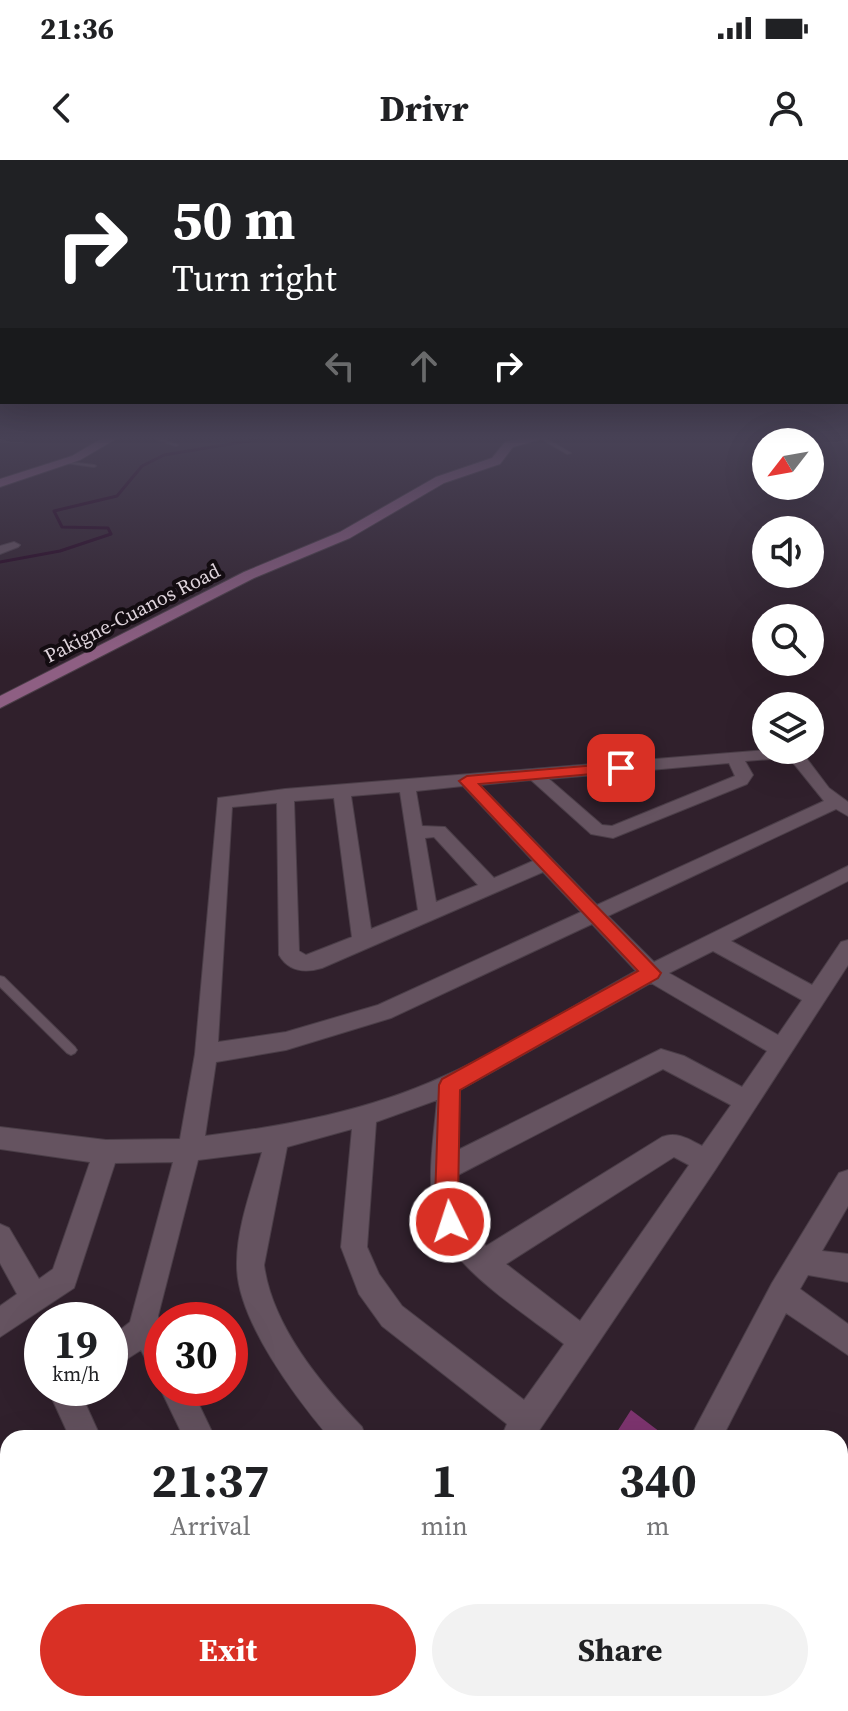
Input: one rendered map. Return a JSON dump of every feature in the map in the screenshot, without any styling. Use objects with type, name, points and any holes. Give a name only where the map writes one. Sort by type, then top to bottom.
[{"type":"street","name":"Pakigne-Cuanos Road","points":[[0,703],[262,569],[345,535],[386,511]]},
{"type":"street","points":[[0,539],[14,546],[0,550]]},
{"type":"street","points":[[148,1302],[190,1150],[206,1054],[221,805],[233,800],[285,795],[784,753],[795,755],[823,792],[845,800]]},
{"type":"street","points":[[535,775],[597,830],[613,832],[741,780],[745,775],[735,759]]},
{"type":"street","points":[[467,781],[651,973],[782,1049]]},
{"type":"street","points":[[407,785],[428,914]]},
{"type":"street","points":[[342,791],[363,942]]},
{"type":"street","points":[[285,795],[289,955],[303,964],[315,962],[546,863]]},
{"type":"street","points":[[206,1054],[286,1041],[383,1012],[845,800]]},
{"type":"street","points":[[414,832],[439,831],[491,887]]},
{"type":"street","points":[[0,1138],[106,1152],[190,1150],[277,1138],[365,1115],[449,1085],[651,973],[848,873]]},
{"type":"street","points":[[713,941],[813,996]]},
{"type":"street","points":[[365,1115],[354,1247],[369,1284],[392,1316],[521,1430],[706,1162],[782,1049],[813,996],[848,948]]},
{"type":"street","points":[[447,1168],[661,1059],[676,1063],[746,1101]]},
{"type":"street","points":[[449,1085],[447,1168],[450,1222],[465,1246],[582,1340]]},
{"type":"street","points":[[277,1138],[249,1268],[266,1320],[327,1414],[343,1430]]},
{"type":"street","points":[[484,1262],[671,1145],[681,1147],[706,1162]]},
{"type":"street","points":[[0,1323],[64,1278],[106,1152]]},
{"type":"street","points":[[709,1430],[782,1293],[848,1182]]},
{"type":"street","points":[[0,1237],[35,1298]]},
{"type":"street","points":[[801,1261],[848,1268]]},
{"type":"street","points":[[782,1293],[848,1341]]},
{"type":"street","points":[[128,1342],[144,1329]]},
{"type":"street","points":[[71,1406],[82,1430]]},
{"type":"street","points":[[184,1406],[196,1430]]},
{"type":"lane","points":[[0,980],[71,1050]]},
{"type":"shaded area","points":[[631,1410],[657,1430],[618,1430]]},
{"type":"waterway","points":[[0,562],[60,551],[111,534],[108,528],[62,527],[54,511]]},
{"type":"route","points":[[450,1222],[447,1199],[449,1085],[651,973],[467,781],[621,768]]}]
